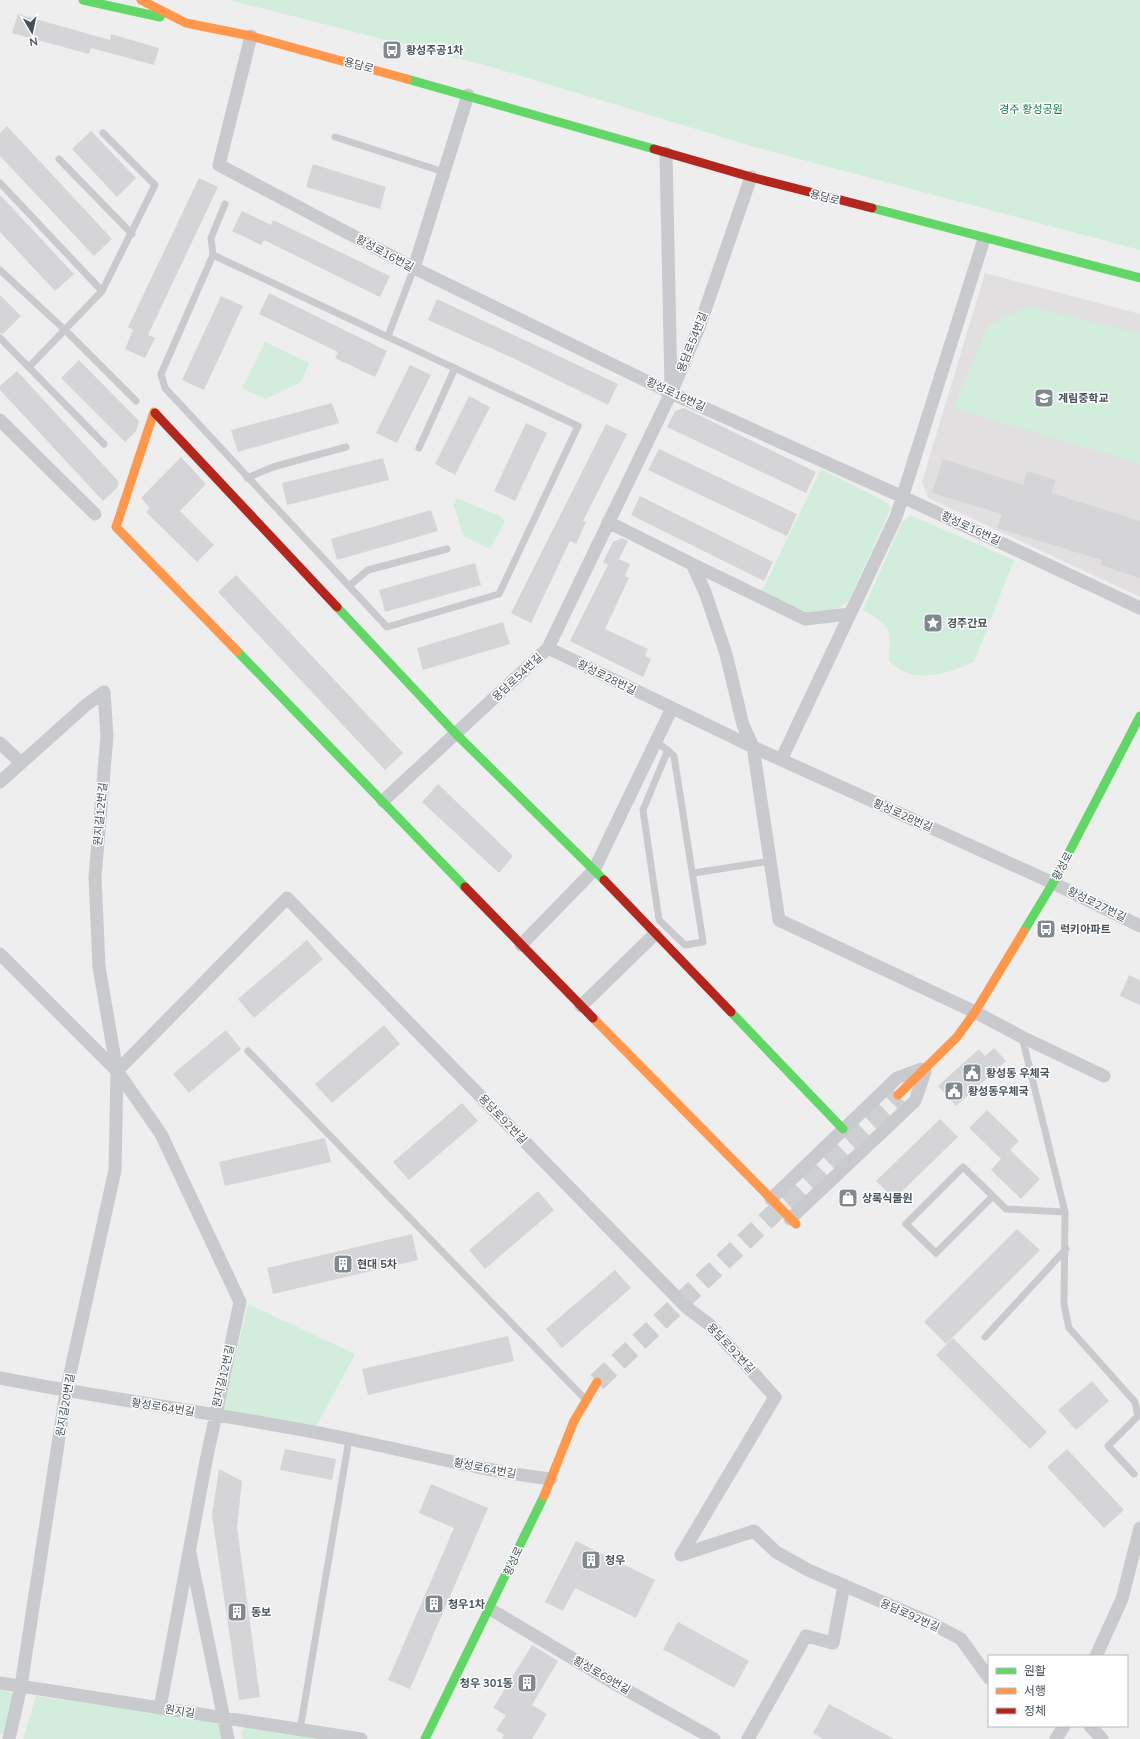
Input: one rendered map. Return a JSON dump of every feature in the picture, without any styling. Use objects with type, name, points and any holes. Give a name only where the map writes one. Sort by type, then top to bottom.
[{"type":"street","points":[[83,0],[186,23]]},
{"type":"street","name":"용담로","points":[[141,0],[186,23],[251,36],[468,95],[752,177],[984,239],[1140,278]]},
{"type":"street","name":"황성로16번길","points":[[251,36],[219,165],[414,268],[671,393],[903,497],[1140,608]]},
{"type":"street","points":[[414,268],[468,95]]},
{"type":"street","points":[[666,153],[671,393]]},
{"type":"street","name":"용담로54번길","points":[[383,801],[548,648],[671,393],[700,325],[752,177]]},
{"type":"street","points":[[781,760],[896,517],[984,239]]},
{"type":"street","points":[[843,1129],[594,870],[456,734],[154,412],[116,527],[581,1006],[793,1221],[915,1101],[927,1066]]},
{"type":"street","points":[[0,420],[94,514]]},
{"type":"street","points":[[608,522],[805,619],[850,614]]},
{"type":"street","points":[[692,564],[705,592],[726,654],[743,725],[753,748],[779,920],[975,1012],[1022,1037],[1104,1076]]},
{"type":"street","name":"황성로28번길","points":[[548,648],[753,748],[1053,883]]},
{"type":"street","name":"원지길12번길","points":[[0,782],[86,705],[104,692],[106,736],[95,877],[99,967],[118,1071]]},
{"type":"street","points":[[522,945],[594,870],[672,708]]},
{"type":"street","name":"황성로","points":[[898,1094],[957,1037],[975,1012],[1053,883],[1140,716]]},
{"type":"street","points":[[0,743],[21,763]]},
{"type":"street","name":"황성로27번길","points":[[1053,883],[1140,926]]},
{"type":"street","name":"용담로92번길","points":[[118,1071],[287,898],[686,1307],[710,1325],[775,1396],[681,1555],[754,1531],[776,1552],[844,1585],[929,1622],[961,1639],[988,1677]]},
{"type":"street","points":[[581,1006],[655,934]]},
{"type":"street","name":"원지길12번길","points":[[0,954],[118,1071],[161,1134],[240,1302],[214,1415],[160,1708]]},
{"type":"street","points":[[771,1199],[897,1078],[927,1066]]},
{"type":"street","name":"원지길20번길","points":[[9,1739],[21,1686],[66,1392],[114,1170],[118,1071]]},
{"type":"street","name":"황성로64번길","points":[[0,1378],[66,1392],[214,1415],[349,1439],[497,1472],[551,1479]]},
{"type":"street","name":"황성로","points":[[425,1739],[490,1609],[551,1479],[584,1398],[597,1382]]},
{"type":"street","points":[[1096,1655],[1122,1598],[1140,1528]]},
{"type":"street","points":[[189,1546],[228,1739]]},
{"type":"street","points":[[748,1739],[806,1636],[833,1643],[844,1585]]},
{"type":"street","name":"황성로69번길","points":[[490,1609],[612,1682],[714,1739]]},
{"type":"street","name":"원지길","points":[[0,1683],[361,1739]]},
{"type":"street","points":[[1056,1739],[1064,1727]]},
{"type":"street","points":[[1060,1739],[1065,1727]]},
{"type":"street","points":[[1091,1727],[1102,1739]]},
{"type":"lane","points":[[30,366],[102,291],[132,234],[155,185],[103,132]]},
{"type":"lane","points":[[335,137],[444,172]]},
{"type":"lane","points":[[59,159],[132,234]]},
{"type":"lane","points":[[0,183],[102,291]]},
{"type":"lane","points":[[212,256],[388,336],[578,426],[499,594],[387,627],[165,388],[161,374],[212,256],[211,238],[225,204]]},
{"type":"lane","points":[[388,336],[414,268]]},
{"type":"lane","points":[[0,270],[65,330],[136,401]]},
{"type":"lane","points":[[0,338],[30,366],[104,444]]},
{"type":"lane","points":[[419,448],[455,368]]},
{"type":"lane","points":[[247,478],[273,467],[346,447]]},
{"type":"lane","points":[[349,586],[368,570],[447,549]]},
{"type":"lane","points":[[656,741],[668,750],[674,756],[694,873],[703,942],[685,945],[659,920],[643,810],[668,750]]},
{"type":"lane","points":[[694,873],[770,861]]},
{"type":"lane","points":[[1022,1037],[1065,1212],[1066,1249],[1064,1304],[1069,1328],[1135,1402],[1138,1416],[1108,1446],[1134,1474]]},
{"type":"lane","points":[[248,1051],[584,1398]]},
{"type":"lane","points":[[992,1198],[936,1254],[906,1224],[963,1167],[992,1198],[1006,1210],[1065,1212]]},
{"type":"lane","points":[[985,1337],[1066,1249]]},
{"type":"lane","points":[[300,1730],[349,1439]]},
{"type":"shaded area","name":"계림중학교","points":[[985,273],[1140,314],[1140,597],[928,498],[922,482]]},
{"type":"green space","name":"경주 황성공원","points":[[229,0],[1140,0],[1140,250],[758,148],[488,66]]},
{"type":"green space","points":[[1028,306],[1140,333],[1140,464],[953,408],[988,325]]},
{"type":"green space","points":[[265,342],[309,363],[301,382],[266,399],[242,388]]},
{"type":"green space","points":[[821,469],[888,503],[891,508],[848,602],[836,609],[807,612],[761,593]]},
{"type":"green space","points":[[457,498],[502,517],[505,522],[490,549],[463,536],[454,505]]},
{"type":"green space","points":[[910,515],[1014,560],[974,662],[941,674],[919,675],[898,669],[889,661],[890,641],[888,629],[880,620],[863,610],[902,522]]},
{"type":"green space","points":[[248,1304],[355,1354],[315,1428],[223,1410]]},
{"type":"green space","points":[[0,1689],[14,1694],[6,1735],[0,1734]]},
{"type":"green space","points":[[36,1696],[222,1722],[224,1739],[23,1739]]},
{"type":"green space","points":[[248,1725],[332,1739],[243,1739],[241,1732]]},
{"type":"building","points":[[18,14],[110,40],[111,34],[159,48],[154,65],[91,48],[89,54],[12,33]]},
{"type":"building","points":[[7,126],[112,239],[94,256],[0,156],[0,133]]},
{"type":"building","points":[[91,131],[136,178],[117,197],[72,149]]},
{"type":"building","points":[[313,164],[386,187],[380,209],[306,187]]},
{"type":"building","points":[[199,178],[218,187],[148,335],[155,338],[145,358],[125,349],[133,330],[128,327]]},
{"type":"building","points":[[0,195],[74,274],[55,291],[0,232]]},
{"type":"building","points":[[242,211],[271,225],[273,220],[390,276],[380,297],[264,240],[261,245],[232,231]]},
{"type":"building","points":[[269,293],[387,351],[375,377],[335,358],[338,352],[259,314]]},
{"type":"building","points":[[0,295],[21,316],[3,334],[0,333]]},
{"type":"building","points":[[221,296],[243,306],[204,390],[182,380]]},
{"type":"building","points":[[437,299],[618,384],[608,405],[517,360],[428,320]]},
{"type":"building","points":[[79,360],[139,421],[136,431],[125,442],[61,378]]},
{"type":"building","points":[[410,365],[431,375],[397,443],[376,433]]},
{"type":"building","points":[[17,371],[119,482],[117,488],[103,501],[0,390],[0,386]]},
{"type":"building","points":[[469,396],[490,407],[455,475],[435,464]]},
{"type":"building","points":[[332,403],[339,423],[238,452],[231,430]]},
{"type":"building","points":[[684,408],[816,472],[806,493],[667,427],[675,411]]},
{"type":"building","points":[[526,423],[547,433],[515,501],[494,491]]},
{"type":"building","points":[[606,424],[627,434],[583,521],[586,522],[576,544],[570,541],[531,623],[511,613]]},
{"type":"building","points":[[659,449],[797,514],[787,536],[648,470]]},
{"type":"building","points":[[181,457],[206,484],[180,511],[214,545],[197,562],[146,512],[150,508],[141,498]]},
{"type":"building","points":[[383,458],[389,480],[287,505],[282,483]]},
{"type":"building","points":[[943,459],[1023,485],[1027,471],[1056,480],[1051,493],[1140,521],[1140,578],[1100,565],[1102,560],[997,528],[1002,514],[932,493]]},
{"type":"building","points":[[640,496],[773,562],[764,581],[631,515]]},
{"type":"building","points":[[431,510],[438,531],[337,560],[331,539]]},
{"type":"building","points":[[622,538],[628,541],[619,559],[630,564],[625,576],[629,578],[605,629],[648,649],[645,656],[651,659],[643,677],[570,641],[608,565],[603,562],[613,542]]},
{"type":"building","points":[[475,563],[481,585],[385,612],[379,590]]},
{"type":"building","points":[[236,575],[403,753],[385,770],[218,592]]},
{"type":"building","points":[[503,622],[510,644],[423,670],[417,648]]},
{"type":"building","points":[[438,784],[513,856],[499,873],[422,802]]},
{"type":"building","points":[[307,940],[323,959],[254,1018],[238,999]]},
{"type":"building","points":[[1129,975],[1140,980],[1140,1005],[1120,996]]},
{"type":"building","points":[[384,1025],[400,1044],[332,1103],[315,1084]]},
{"type":"building","points":[[226,1030],[241,1049],[189,1093],[173,1074]]},
{"type":"building","name":"황성동 우체국","points":[[994,1048],[1006,1061],[956,1106],[938,1086],[979,1049],[985,1056]]},
{"type":"building","points":[[462,1103],[478,1121],[409,1180],[393,1162]]},
{"type":"building","points":[[987,1110],[1019,1141],[1010,1150],[1040,1179],[1021,1199],[991,1170],[1001,1159],[969,1128]]},
{"type":"building","points":[[940,1119],[958,1137],[894,1199],[876,1181]]},
{"type":"building","points":[[325,1138],[331,1162],[225,1186],[219,1162]]},
{"type":"building","points":[[538,1191],[554,1210],[485,1269],[469,1250]]},
{"type":"building","points":[[1017,1229],[1040,1250],[946,1344],[924,1322]]},
{"type":"building","name":"현대 5차","points":[[412,1234],[418,1260],[273,1294],[267,1268]]},
{"type":"building","points":[[615,1270],[631,1288],[562,1348],[546,1329]]},
{"type":"building","points":[[508,1336],[514,1361],[368,1395],[362,1369]]},
{"type":"building","points":[[953,1338],[1047,1432],[1030,1449],[936,1355]]},
{"type":"building","points":[[1092,1381],[1109,1401],[1076,1430],[1058,1410]]},
{"type":"building","points":[[285,1449],[336,1459],[332,1480],[280,1470]]},
{"type":"building","points":[[1067,1449],[1124,1510],[1104,1528],[1047,1467]]},
{"type":"building","name":"동보","points":[[219,1469],[242,1481],[237,1527],[260,1697],[239,1700],[212,1515]]},
{"type":"building","name":"청우1차","points":[[431,1484],[488,1508],[410,1689],[388,1680],[454,1528],[419,1513]]},
{"type":"building","name":"청우","points":[[576,1541],[655,1580],[636,1618],[575,1588],[563,1611],[545,1602]]},
{"type":"building","points":[[678,1622],[749,1661],[734,1688],[663,1649]]},
{"type":"building","name":"청우 301동","points":[[532,1645],[558,1661],[532,1705],[547,1714],[532,1739],[502,1739],[504,1735],[496,1730],[506,1715],[493,1708]]},
{"type":"building","points":[[829,1704],[894,1739],[823,1739],[813,1733]]},
{"type":"tunnel","points":[[597,1382],[898,1095]]},
{"type":"traffic: fast","points":[[83,0],[160,17]]},
{"type":"traffic: fast","points":[[407,79],[654,149]]},
{"type":"traffic: fast","points":[[872,208],[1140,278]]},
{"type":"traffic: fast","points":[[337,607],[456,734],[604,880]]},
{"type":"traffic: fast","points":[[237,651],[465,887]]},
{"type":"traffic: fast","points":[[1024,931],[1053,883],[1140,716]]},
{"type":"traffic: fast","points":[[731,1012],[843,1129]]},
{"type":"traffic: fast","points":[[425,1739],[544,1496]]},
{"type":"traffic: slow","points":[[141,0],[186,23],[251,36],[407,79]]},
{"type":"traffic: slow","points":[[155,413],[154,412],[116,527],[237,651]]},
{"type":"traffic: slow","points":[[898,1095],[957,1037],[975,1012],[1024,931]]},
{"type":"traffic: slow","points":[[593,1018],[796,1224]]},
{"type":"traffic: slow","points":[[544,1496],[574,1421],[597,1382]]},
{"type":"traffic: jam","points":[[654,149],[751,177],[872,208]]},
{"type":"traffic: jam","points":[[155,413],[337,607]]},
{"type":"traffic: jam","points":[[604,880],[731,1012]]},
{"type":"traffic: jam","points":[[465,887],[593,1018]]},
{"type":"place","name":"황성주공1차","points":[[392,50]]},
{"type":"place","name":"계림중학교","points":[[1044,398]]},
{"type":"place","name":"경주간묘","points":[[933,623]]},
{"type":"place","name":"럭키아파트","points":[[1046,929]]},
{"type":"place","name":"황성동 우체국","points":[[972,1073]]},
{"type":"place","name":"황성동우체국","points":[[954,1091]]},
{"type":"place","name":"상록식물원","points":[[848,1198]]},
{"type":"place","name":"현대 5차","points":[[343,1264]]},
{"type":"place","name":"청우","points":[[591,1560]]},
{"type":"place","name":"청우1차","points":[[434,1604]]},
{"type":"place","name":"동보","points":[[237,1612]]},
{"type":"place","name":"청우 301동","points":[[527,1683]]}]
